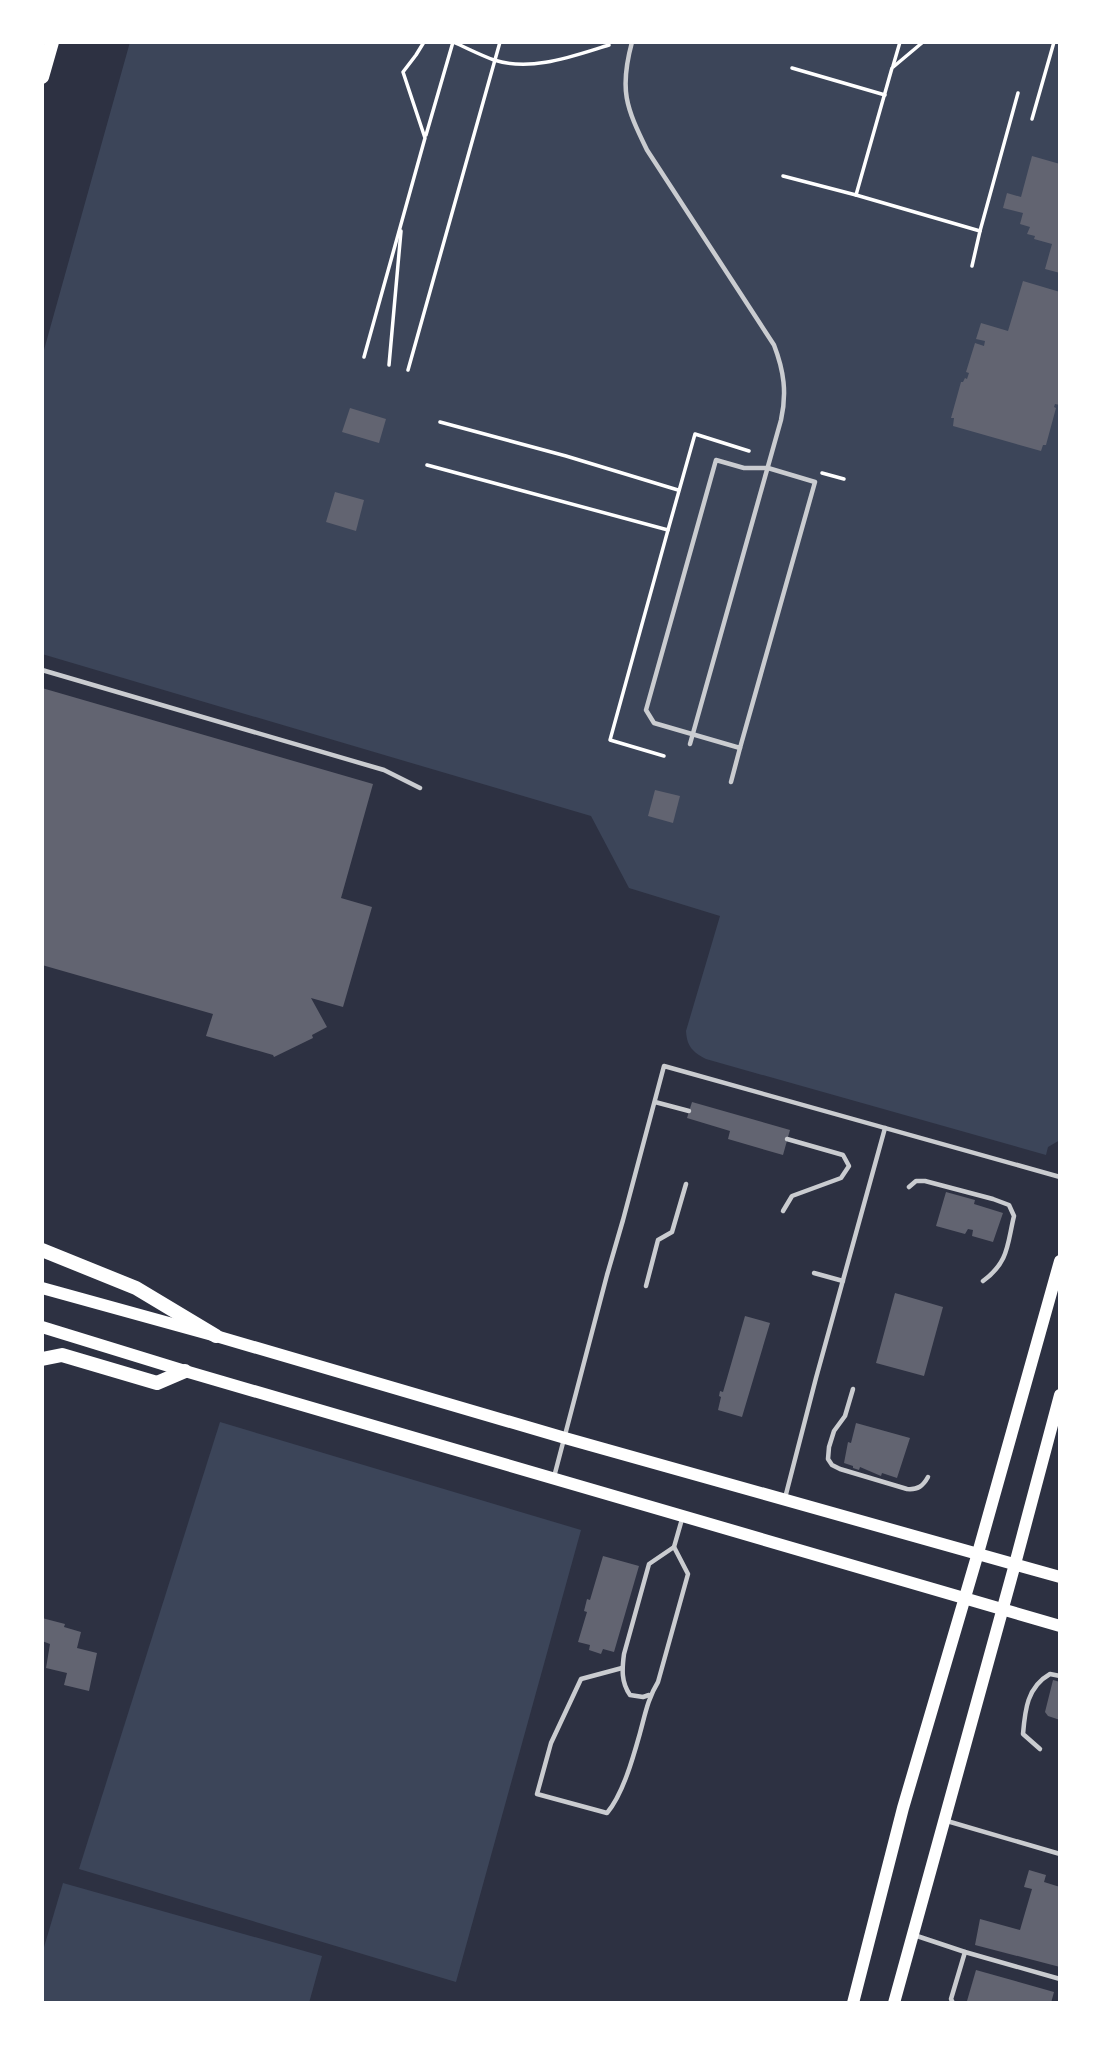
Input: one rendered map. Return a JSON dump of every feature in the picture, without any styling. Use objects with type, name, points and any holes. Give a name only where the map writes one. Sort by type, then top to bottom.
[{"type":"highway","points":[[42,77],[52,42]]},
{"type":"highway","points":[[42,1250],[136,1288],[216,1336]]},
{"type":"highway","points":[[42,1359],[62,1355],[157,1383],[184,1371]]},
{"type":"main road","points":[[853,2003],[903,1808],[1060,1261]]},
{"type":"main road","points":[[42,1288],[1060,1577]]},
{"type":"main road","points":[[42,1327],[184,1371],[1060,1626]]},
{"type":"main road","points":[[894,2003],[1060,1395]]},
{"type":"lane","points":[[632,42],[624,77],[628,102],[637,129],[647,150],[765,331],[780,359],[786,394],[768,468],[690,744]]},
{"type":"lane","points":[[730,782],[740,748],[815,482],[768,468],[744,468],[716,460],[646,710],[654,723],[740,748]]},
{"type":"lane","points":[[42,670],[384,770],[420,788]]},
{"type":"lane","points":[[554,1478],[664,1066],[1060,1177]]},
{"type":"lane","points":[[655,1102],[689,1111]]},
{"type":"lane","points":[[785,1498],[885,1128]]},
{"type":"lane","points":[[783,1211],[792,1196],[841,1178],[849,1166],[843,1155],[786,1139]]},
{"type":"lane","points":[[909,1187],[915,1181],[925,1181],[1009,1205],[1014,1216],[1003,1261],[995,1272],[983,1280]]},
{"type":"lane","points":[[646,1286],[658,1240],[672,1232],[686,1184]]},
{"type":"lane","points":[[814,1273],[842,1281]]},
{"type":"lane","points":[[853,1389],[845,1416],[834,1431],[829,1447],[828,1459],[832,1465],[907,1489],[923,1485],[928,1477]]},
{"type":"lane","points":[[650,1694],[643,1697],[630,1695],[623,1685],[624,1654],[649,1564],[674,1547],[683,1516]]},
{"type":"lane","points":[[622,1668],[581,1678],[551,1744],[537,1794],[607,1814],[616,1803],[640,1735],[650,1694],[658,1682],[688,1574],[674,1547]]},
{"type":"lane","points":[[1040,1749],[1023,1734],[1024,1715],[1038,1681],[1050,1674],[1060,1676]]},
{"type":"lane","points":[[944,1821],[1060,1854]]},
{"type":"lane","points":[[913,1934],[1060,1979]]},
{"type":"lane","points":[[953,2003],[951,1999],[965,1952]]},
{"type":"path","points":[[424,42],[402,72],[425,138]]},
{"type":"path","points":[[364,358],[453,42],[495,60],[512,64],[551,61],[608,45]]},
{"type":"path","points":[[408,370],[500,42]]},
{"type":"path","points":[[856,195],[900,42]]},
{"type":"path","points":[[892,68],[923,42]]},
{"type":"path","points":[[1032,119],[1054,42]]},
{"type":"path","points":[[792,68],[885,95]]},
{"type":"path","points":[[972,265],[1018,93]]},
{"type":"path","points":[[783,176],[980,230]]},
{"type":"path","points":[[389,365],[402,220]]},
{"type":"path","points":[[440,422],[678,490]]},
{"type":"path","points":[[664,756],[610,740],[678,490],[695,434],[749,451]]},
{"type":"path","points":[[427,465],[668,530]]},
{"type":"shaded area","points":[[130,42],[1060,42],[1060,1140],[1048,1147],[1046,1155],[706,1059],[698,1054],[689,1045],[686,1031],[720,916],[629,888],[591,816],[42,654],[42,357]]},
{"type":"shaded area","points":[[220,1422],[581,1530],[456,1982],[79,1869]]},
{"type":"shaded area","points":[[63,1883],[322,1956],[309,2003],[42,2003],[42,1954]]},
{"type":"building","points":[[1032,156],[1060,164],[1060,273],[1045,269],[1052,244],[1027,234],[1030,227],[1020,224],[1023,213],[1003,208],[1007,193],[1021,197]]},
{"type":"building","points":[[1023,281],[1060,292],[1060,405],[1055,404],[1046,445],[1043,445],[1041,451],[953,426],[954,418],[951,418],[961,382],[967,379],[969,373],[966,372],[975,343],[984,346],[985,341],[976,339],[981,323],[1008,331]]},
{"type":"building","points":[[350,408],[386,419],[379,443],[342,432]]},
{"type":"building","points":[[335,492],[364,500],[356,531],[326,522]]},
{"type":"building","points":[[42,688],[373,784],[341,898],[372,907],[343,1007],[311,998],[327,1027],[312,1035],[313,1038],[274,1057],[206,1036],[213,1014],[42,965]]},
{"type":"building","points":[[655,790],[680,796],[673,823],[648,816]]},
{"type":"building","points":[[692,1102],[790,1130],[783,1155],[728,1139],[730,1131],[687,1118]]},
{"type":"building","points":[[946,1192],[975,1200],[974,1204],[1003,1213],[993,1242],[972,1236],[973,1230],[968,1229],[965,1234],[936,1226]]},
{"type":"building","points":[[895,1293],[943,1307],[924,1376],[876,1363]]},
{"type":"building","points":[[745,1316],[770,1323],[742,1417],[718,1410],[720,1391],[723,1392]]},
{"type":"building","points":[[856,1423],[910,1438],[897,1478],[882,1473],[881,1476],[860,1467],[859,1470],[844,1463],[848,1442],[851,1443]]},
{"type":"building","points":[[603,1556],[639,1566],[614,1652],[603,1649],[601,1654],[589,1650],[590,1645],[578,1642],[587,1612],[584,1611],[587,1599],[590,1600]]},
{"type":"building","points":[[42,1618],[65,1624],[64,1627],[81,1632],[77,1648],[97,1653],[89,1691],[64,1685],[67,1673],[46,1668],[50,1644],[42,1641]]},
{"type":"building","points":[[1053,1680],[1060,1682],[1060,1720],[1048,1716],[1045,1712]]},
{"type":"building","points":[[1029,1870],[1046,1875],[1044,1882],[1060,1887],[1060,1967],[975,1945],[980,1919],[1020,1930],[1032,1889],[1024,1887]]},
{"type":"building","points":[[976,1970],[1054,1992],[1051,2003],[967,2001]]}]
